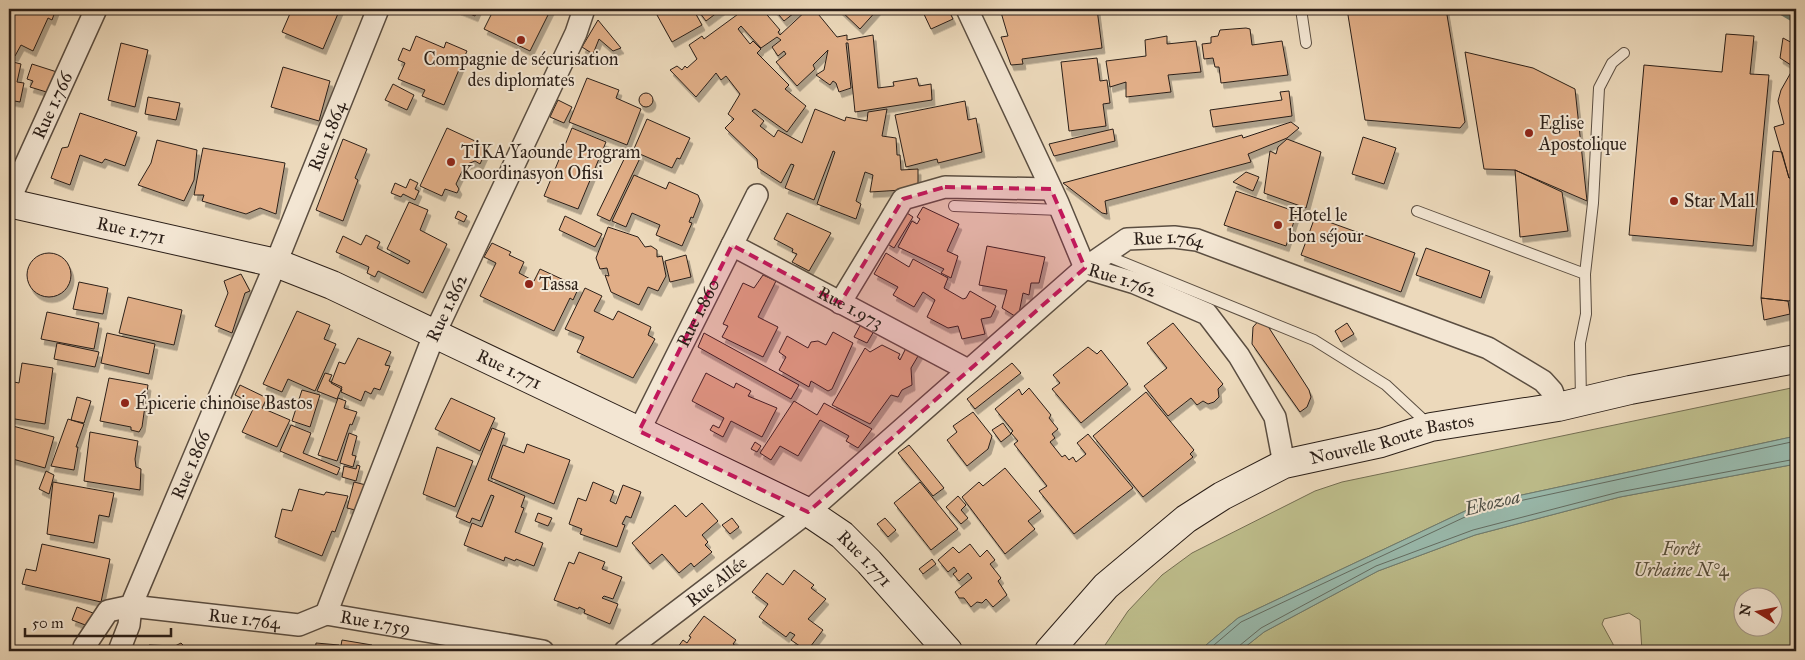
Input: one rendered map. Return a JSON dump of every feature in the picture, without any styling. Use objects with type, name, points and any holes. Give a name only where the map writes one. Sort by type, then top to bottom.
[{"type":"street","name":"Rue 1.766","points":[[9,202],[96,9]]},
{"type":"street","name":"Rue 1.864","points":[[276,263],[378,9]]},
{"type":"street","name":"Rue 1.862","points":[[326,614],[434,334],[576,33],[584,9]]},
{"type":"street","name":"Rue 1.762","points":[[967,9],[1051,189],[1085,268],[1135,283],[1207,314],[1239,356],[1275,417],[1284,464]]},
{"type":"street","points":[[840,303],[869,252],[903,199],[945,187],[1051,189]]},
{"type":"street","name":"Rue 1.860","points":[[639,430],[757,194]]},
{"type":"street","name":"Rue 1.771","points":[[9,202],[276,263],[332,285],[639,430],[808,512],[842,535],[869,562],[948,651]]},
{"type":"street","name":"Rue 1.764","points":[[808,512],[1085,268],[1126,238],[1174,237],[1197,240],[1488,348],[1543,381],[1552,391],[1570,404]]},
{"type":"street","name":"Rue 1.973","points":[[732,245],[968,370]]},
{"type":"street","name":"Rue 1.866","points":[[120,651],[129,625],[131,606],[276,263]]},
{"type":"street","name":"Nouvelle Route Bastos","points":[[1049,651],[1106,586],[1186,519],[1222,496],[1284,464],[1381,443],[1431,427],[1570,404],[1796,358]]},
{"type":"street","name":"Rue Allée","points":[[625,651],[808,512]]},
{"type":"street","points":[[84,646],[108,611],[131,606]]},
{"type":"street","name":"Rue 1.764","points":[[131,606],[299,625],[326,614]]},
{"type":"street","name":"Rue 1.759","points":[[326,614],[543,651]]},
{"type":"lane","points":[[1301,9],[1306,43]]},
{"type":"lane","points":[[1570,404],[1586,314],[1585,274],[1593,204],[1599,88],[1612,63],[1624,53]]},
{"type":"lane","points":[[954,206],[1060,210]]},
{"type":"lane","points":[[1417,211],[1585,274]]},
{"type":"lane","points":[[1105,255],[1314,340],[1386,385],[1431,427]]},
{"type":"highlighted area","points":[[945,187],[1051,189],[1085,268],[808,512],[639,431],[732,245],[840,303],[903,199]]},
{"type":"green space","points":[[1796,387],[1796,436],[1480,504],[1238,618],[1199,651],[1101,651],[1128,611],[1162,575],[1192,553],[1315,491],[1342,482]]},
{"type":"green space","name":"Forêt Urbaine N°4","points":[[1796,464],[1796,651],[1642,651],[1640,620],[1629,613],[1604,619],[1602,624],[1613,644],[1614,651],[1240,651],[1264,632],[1378,571],[1475,535],[1620,497]]},
{"type":"water","name":"Ekozoa","points":[[1796,436],[1796,464],[1620,497],[1475,535],[1378,571],[1264,632],[1240,651],[1199,651],[1238,618],[1480,504]]},
{"type":"building","points":[[9,9],[56,9],[52,20],[48,18],[33,51],[21,45],[15,56],[9,54]]},
{"type":"building","points":[[292,9],[340,9],[323,49],[282,32]]},
{"type":"building","points":[[458,9],[478,9],[475,16]]},
{"type":"building","name":"Compagnie de sécurisation des diplomates","points":[[494,9],[551,9],[530,51],[484,29]]},
{"type":"building","points":[[667,9],[693,9],[702,25],[672,42],[657,15]]},
{"type":"building","points":[[697,9],[722,9],[706,21]]},
{"type":"building","points":[[745,9],[762,9],[780,30],[778,32],[780,35],[808,9],[814,9],[837,37],[847,35],[847,40],[873,35],[878,88],[894,86],[893,82],[917,78],[919,86],[931,84],[932,100],[855,112],[848,43],[846,43],[851,88],[839,92],[836,83],[833,81],[830,85],[816,75],[824,70],[828,50],[813,65],[815,69],[797,86],[776,62],[786,54],[784,51],[778,56],[772,47],[781,40],[777,37],[761,48],[741,26],[738,29],[750,44],[753,41],[761,49],[757,53],[789,85],[785,89],[806,106],[787,132],[755,109],[752,111],[764,121],[760,126],[774,137],[778,130],[802,143],[815,109],[845,121],[846,117],[867,121],[868,112],[887,109],[882,136],[896,138],[897,155],[900,155],[901,170],[918,169],[918,189],[870,192],[873,175],[865,172],[856,201],[861,204],[856,219],[817,204],[835,152],[833,151],[814,200],[785,188],[794,165],[791,164],[781,183],[758,168],[757,159],[725,128],[734,119],[728,114],[740,94],[726,76],[721,80],[716,73],[696,97],[670,70],[677,66],[682,70],[685,66],[687,68],[697,59],[689,45],[702,36],[704,39]]},
{"type":"building","points":[[774,9],[799,9],[784,21]]},
{"type":"building","points":[[839,9],[878,9],[860,29]]},
{"type":"building","points":[[948,9],[953,19],[931,29],[922,10]]},
{"type":"building","points":[[1000,9],[1097,9],[1102,48],[1022,59],[1023,64],[1011,65],[1001,37],[1008,36]]},
{"type":"building","points":[[1347,9],[1446,9],[1465,122],[1460,128],[1365,120]]},
{"type":"building","points":[[598,20],[621,48],[613,51],[599,39],[593,54],[582,47]]},
{"type":"building","points":[[1250,29],[1252,45],[1282,41],[1288,75],[1221,83],[1219,67],[1215,67],[1213,58],[1204,59],[1202,44],[1211,43],[1211,37],[1218,36],[1220,30]]},
{"type":"building","points":[[1726,34],[1754,36],[1750,74],[1769,75],[1753,246],[1629,235],[1644,65],[1722,72]]},
{"type":"building","points":[[416,36],[444,48],[446,42],[467,51],[444,105],[422,96],[425,90],[398,79],[405,63],[398,60],[403,48],[410,51]]},
{"type":"building","points":[[1167,36],[1167,44],[1196,41],[1201,72],[1168,75],[1171,92],[1126,97],[1126,82],[1110,87],[1106,61],[1146,56],[1145,40]]},
{"type":"building","points":[[1783,38],[1796,45],[1796,176],[1789,178],[1774,127],[1784,124],[1778,101],[1781,90],[1794,67],[1780,58]]},
{"type":"building","points":[[121,43],[148,50],[135,107],[108,100]]},
{"type":"building","name":"Eglise Apostolique","points":[[1465,52],[1533,68],[1575,89],[1587,201],[1515,170],[1484,169]]},
{"type":"building","points":[[1097,58],[1100,81],[1107,80],[1110,103],[1103,104],[1106,126],[1069,131],[1061,62]]},
{"type":"building","points":[[9,61],[21,64],[17,82],[24,83],[20,102],[9,100]]},
{"type":"building","points":[[32,64],[60,73],[53,94],[30,87],[33,81],[27,79]]},
{"type":"building","points":[[283,67],[330,81],[319,121],[271,107]]},
{"type":"building","points":[[587,78],[619,90],[616,98],[641,109],[627,145],[569,122]]},
{"type":"building","points":[[393,84],[414,95],[407,110],[385,100]]},
{"type":"building","points":[[1289,91],[1292,116],[1213,127],[1210,110],[1282,100],[1280,92]]},
{"type":"building","points":[[646,93],[651,95],[653,100],[651,105],[646,107],[641,105],[639,100],[641,95]]},
{"type":"building","points":[[148,97],[180,103],[176,120],[145,114]]},
{"type":"building","points":[[558,100],[572,107],[564,123],[550,117]]},
{"type":"building","points":[[965,101],[968,120],[976,118],[982,152],[938,163],[937,159],[906,167],[895,115]]},
{"type":"building","points":[[80,113],[137,132],[125,166],[105,159],[102,163],[80,155],[70,185],[51,178],[62,148],[68,147]]},
{"type":"building","points":[[647,119],[690,138],[680,159],[677,158],[672,168],[633,151]]},
{"type":"building","points":[[1291,122],[1299,128],[1287,138],[1248,154],[1251,162],[1105,201],[1107,214],[1102,213],[1063,183],[1242,135],[1243,138]]},
{"type":"building","name":"TİKA Yaounde Program Koordinasyon Ofisi","points":[[447,128],[488,147],[480,164],[475,161],[465,165],[456,184],[459,189],[457,193],[445,189],[442,196],[420,186]]},
{"type":"building","points":[[572,128],[606,142],[578,209],[544,196]]},
{"type":"building","points":[[1113,129],[1115,141],[1054,156],[1049,144]]},
{"type":"building","points":[[1363,137],[1396,148],[1384,184],[1352,174]]},
{"type":"building","points":[[343,139],[367,149],[355,178],[358,180],[343,221],[316,210]]},
{"type":"building","points":[[1287,139],[1321,152],[1306,208],[1264,193],[1270,151],[1276,154],[1278,147]]},
{"type":"building","points":[[157,140],[197,150],[194,180],[184,201],[138,185],[151,163]]},
{"type":"building","points":[[203,148],[285,163],[276,214],[260,208],[246,214],[202,201],[204,195],[194,195]]},
{"type":"building","points":[[628,151],[641,156],[610,221],[597,215]]},
{"type":"building","points":[[1773,151],[1782,152],[1789,178],[1795,177],[1796,181],[1796,299],[1788,301],[1761,298]]},
{"type":"building","points":[[1515,170],[1562,192],[1568,231],[1520,237]]},
{"type":"building","points":[[1246,172],[1259,177],[1253,191],[1233,182]]},
{"type":"building","points":[[634,175],[666,189],[669,182],[698,195],[700,200],[693,218],[691,217],[689,222],[692,223],[682,246],[656,235],[660,225],[632,213],[626,227],[612,221]]},
{"type":"building","points":[[410,179],[418,183],[415,189],[419,191],[415,200],[403,194],[401,197],[391,193],[395,183],[406,188]]},
{"type":"building","points":[[1236,191],[1297,212],[1286,246],[1224,225]]},
{"type":"building","points":[[409,202],[428,210],[420,230],[447,244],[423,293],[378,271],[375,277],[367,273],[369,267],[336,252],[343,236],[361,245],[366,235],[380,242],[377,248],[408,264],[410,261],[387,249]]},
{"type":"building","points":[[923,207],[959,224],[947,251],[958,256],[951,278],[941,273],[944,269],[898,247],[912,221],[917,224],[920,219],[917,217]]},
{"type":"building","points":[[458,211],[467,216],[464,222],[455,218]]},
{"type":"building","points":[[904,211],[913,217],[894,248],[886,243]]},
{"type":"building","points":[[787,213],[831,233],[809,271],[792,262],[797,254],[792,252],[793,249],[774,239]]},
{"type":"building","points":[[565,216],[602,234],[595,247],[559,230]]},
{"type":"building","points":[[1315,217],[1415,253],[1401,292],[1301,255]]},
{"type":"building","points":[[608,227],[638,237],[645,247],[651,246],[657,250],[657,257],[662,256],[666,276],[658,291],[648,287],[639,305],[611,292],[605,275],[609,276],[607,268],[600,269],[596,258]]},
{"type":"building","name":"Tassa","points":[[492,243],[511,252],[509,255],[524,262],[519,273],[534,281],[540,269],[579,287],[573,300],[570,298],[554,331],[480,296],[496,263],[484,257]]},
{"type":"building","points":[[987,246],[1045,257],[1039,283],[1031,283],[1029,295],[1023,293],[1018,318],[1002,308],[1007,290],[979,285]]},
{"type":"building","points":[[1426,248],[1490,271],[1481,298],[1416,275]]},
{"type":"building","points":[[53,253],[65,259],[70,266],[70,284],[65,291],[58,296],[45,297],[37,294],[30,287],[27,271],[30,263],[37,256]]},
{"type":"building","points":[[886,253],[909,267],[913,259],[948,278],[944,288],[963,299],[966,298],[970,291],[996,306],[991,317],[981,319],[985,334],[962,339],[958,326],[948,328],[927,317],[935,300],[923,292],[914,307],[893,295],[898,287],[874,274]]},
{"type":"building","points":[[686,255],[691,277],[670,282],[665,261]]},
{"type":"building","points":[[241,274],[250,291],[245,293],[232,333],[215,326],[228,293],[224,281]]},
{"type":"building","points":[[763,275],[776,281],[758,317],[778,327],[763,357],[722,337],[728,326],[723,324],[743,283],[754,288]]},
{"type":"building","points":[[79,282],[108,288],[103,314],[73,309]]},
{"type":"building","points":[[585,288],[602,296],[594,311],[613,320],[618,311],[651,327],[648,335],[655,339],[633,378],[577,352],[584,337],[565,329]]},
{"type":"building","points":[[128,297],[182,310],[174,345],[119,333]]},
{"type":"building","points":[[1761,298],[1788,301],[1790,314],[1764,320]]},
{"type":"building","points":[[297,311],[330,325],[324,339],[336,344],[315,391],[288,379],[282,392],[263,384]]},
{"type":"building","points":[[47,312],[99,323],[94,349],[41,339]]},
{"type":"building","points":[[1262,317],[1309,390],[1311,397],[1307,407],[1300,412],[1252,344],[1253,327]]},
{"type":"building","points":[[1173,323],[1223,384],[1218,389],[1219,397],[1214,402],[1208,404],[1203,401],[1197,405],[1191,398],[1168,416],[1144,386],[1167,368],[1147,343]]},
{"type":"building","points":[[1347,323],[1354,334],[1341,342],[1335,331]]},
{"type":"building","points":[[861,324],[874,331],[867,343],[854,337]]},
{"type":"building","points":[[833,332],[853,343],[832,389],[828,391],[811,381],[809,387],[779,370],[786,357],[779,352],[787,336],[808,348],[811,342],[818,341],[826,345]]},
{"type":"building","points":[[107,333],[155,344],[149,374],[101,363]]},
{"type":"building","points":[[704,333],[799,385],[791,399],[698,347]]},
{"type":"building","points":[[358,338],[391,352],[385,365],[390,366],[380,390],[374,388],[371,394],[365,391],[361,401],[341,392],[342,389],[331,383],[339,362],[345,364]]},
{"type":"building","points":[[57,343],[99,352],[95,367],[54,359]]},
{"type":"building","points":[[908,344],[921,351],[911,368],[912,385],[902,390],[898,397],[891,395],[870,424],[832,405],[865,348],[870,352],[882,345],[900,354],[898,358],[900,360]]},
{"type":"building","points":[[1088,347],[1097,354],[1101,350],[1128,384],[1081,423],[1052,389],[1060,383],[1053,375]]},
{"type":"building","points":[[22,363],[53,368],[45,424],[9,418],[9,381],[19,383]]},
{"type":"building","points":[[1012,363],[1021,373],[975,409],[967,399]]},
{"type":"building","points":[[325,373],[332,375],[329,381],[342,387],[337,399],[317,391]]},
{"type":"building","points":[[706,373],[734,388],[736,383],[751,391],[748,396],[777,408],[762,437],[731,421],[723,437],[710,430],[713,425],[719,428],[724,418],[692,401]]},
{"type":"building","name":"Épicerie chinoise Bastos","points":[[109,378],[148,385],[142,427],[139,432],[131,430],[131,427],[100,421]]},
{"type":"building","points":[[240,385],[267,398],[262,408],[290,420],[277,447],[242,432],[255,405],[235,395]]},
{"type":"building","points":[[1029,388],[1051,415],[1049,418],[1058,429],[1052,434],[1055,438],[1050,442],[1062,457],[1065,455],[1069,460],[1073,457],[1076,462],[1086,454],[1077,443],[1088,434],[1133,488],[1074,534],[1039,491],[1047,486],[1014,444],[1018,441],[1011,433],[1013,431],[995,409],[1019,389],[1022,395]]},
{"type":"building","points":[[302,390],[320,395],[310,427],[292,421]]},
{"type":"building","points":[[1146,392],[1194,450],[1190,454],[1193,457],[1143,497],[1093,436]]},
{"type":"building","points":[[77,397],[91,401],[84,423],[71,420]]},
{"type":"building","points":[[338,398],[346,401],[344,408],[357,412],[352,425],[350,424],[337,461],[318,455]]},
{"type":"building","points":[[451,398],[495,418],[480,451],[435,429]]},
{"type":"building","points":[[794,401],[817,415],[824,403],[872,429],[858,448],[846,441],[849,436],[820,420],[798,456],[780,446],[771,460],[760,453]]},
{"type":"building","points":[[973,412],[992,436],[988,449],[967,466],[947,440],[957,432],[953,426]]},
{"type":"building","points":[[68,419],[84,424],[76,447],[78,447],[74,470],[51,466]]},
{"type":"building","points":[[1003,423],[1011,434],[1001,442],[992,430]]},
{"type":"building","points":[[9,425],[54,437],[45,468],[9,458]]},
{"type":"building","points":[[291,425],[311,433],[303,453],[340,468],[337,475],[280,451]]},
{"type":"building","points":[[492,428],[505,433],[488,480],[525,496],[521,507],[524,508],[515,532],[543,543],[534,566],[505,557],[504,561],[464,545],[472,523],[482,527],[494,496],[491,495],[480,521],[472,518],[470,523],[456,517]]},
{"type":"building","points":[[90,432],[138,441],[135,459],[136,467],[141,469],[140,490],[84,481]]},
{"type":"building","points":[[349,433],[357,436],[352,455],[356,456],[353,467],[340,463]]},
{"type":"building","points":[[755,442],[761,446],[757,452],[751,449]]},
{"type":"building","points":[[527,444],[570,460],[554,504],[491,478],[503,445],[524,453]]},
{"type":"building","points":[[909,445],[944,488],[933,496],[898,453]]},
{"type":"building","points":[[437,447],[473,461],[455,507],[423,494]]},
{"type":"building","points":[[357,465],[360,466],[356,481],[342,477],[344,466],[356,469]]},
{"type":"building","points":[[1005,468],[1041,511],[1028,521],[1035,529],[1005,554],[962,497],[979,482],[983,486]]},
{"type":"building","points":[[46,471],[54,475],[49,494],[39,489]]},
{"type":"building","points":[[53,482],[114,493],[109,517],[99,515],[94,543],[47,534]]},
{"type":"building","points":[[354,482],[366,485],[359,511],[347,508]]},
{"type":"building","points":[[593,482],[614,491],[610,501],[616,504],[623,485],[641,492],[631,518],[626,516],[622,524],[625,525],[617,547],[580,534],[582,529],[569,524],[578,498],[586,501]]},
{"type":"building","points":[[920,482],[958,529],[931,550],[894,503]]},
{"type":"building","points":[[299,489],[324,495],[326,492],[348,496],[335,532],[332,531],[322,556],[275,537],[282,509],[292,511]]},
{"type":"building","points":[[958,496],[966,505],[961,510],[968,518],[961,524],[946,507]]},
{"type":"building","points":[[702,503],[718,521],[702,535],[708,542],[705,545],[712,552],[694,567],[691,563],[679,573],[662,554],[650,564],[632,543],[675,505],[686,517]]},
{"type":"building","points":[[538,513],[552,518],[548,526],[535,521]]},
{"type":"building","points":[[732,518],[739,527],[730,534],[722,525]]},
{"type":"building","points":[[885,518],[896,530],[888,537],[877,524]]},
{"type":"building","points":[[42,544],[110,559],[101,602],[22,584],[26,569],[36,571]]},
{"type":"building","points":[[970,544],[980,557],[987,550],[995,560],[990,564],[1001,578],[998,581],[1007,595],[993,607],[986,599],[982,603],[977,602],[971,607],[964,598],[959,598],[955,592],[972,578],[968,573],[959,581],[953,574],[957,571],[954,567],[948,572],[938,560],[953,547],[959,553]]},
{"type":"building","points":[[579,552],[605,562],[602,569],[622,577],[613,599],[604,596],[602,598],[618,604],[610,624],[584,613],[585,610],[579,607],[578,609],[554,600],[569,562],[574,564]]},
{"type":"building","points":[[932,559],[936,564],[923,574],[919,569]]},
{"type":"building","points":[[794,570],[814,585],[811,588],[826,599],[808,619],[823,630],[807,651],[791,640],[795,635],[790,632],[786,637],[759,617],[768,604],[752,592],[767,573],[783,585]]},
{"type":"building","points":[[77,607],[93,613],[88,626],[72,620]]},
{"type":"building","points":[[704,616],[736,640],[733,644],[743,651],[675,651],[683,640],[687,643],[691,637],[689,636]]},
{"type":"building","points":[[342,640],[372,645],[371,651],[340,651]]},
{"type":"building","points":[[9,643],[13,648],[22,651],[9,651]]},
{"type":"building","points":[[181,643],[186,648],[207,651],[148,651],[149,645],[175,646]]},
{"type":"building","points":[[316,643],[339,645],[338,651],[315,651]]},
{"type":"waterway","points":[[1776,9],[1796,21]]},
{"type":"place","name":"Compagnie de sécurisation des diplomates","points":[[521,40]]},
{"type":"place","name":"Eglise Apostolique","points":[[1529,133]]},
{"type":"place","name":"TİKA Yaounde Program Koordinasyon Ofisi","points":[[451,162]]},
{"type":"place","name":"Star Mall","points":[[1674,201]]},
{"type":"place","name":"Hotel le bon séjour","points":[[1278,225]]},
{"type":"place","name":"Tassa","points":[[529,284]]},
{"type":"place","name":"Épicerie chinoise Bastos","points":[[125,403]]}]
